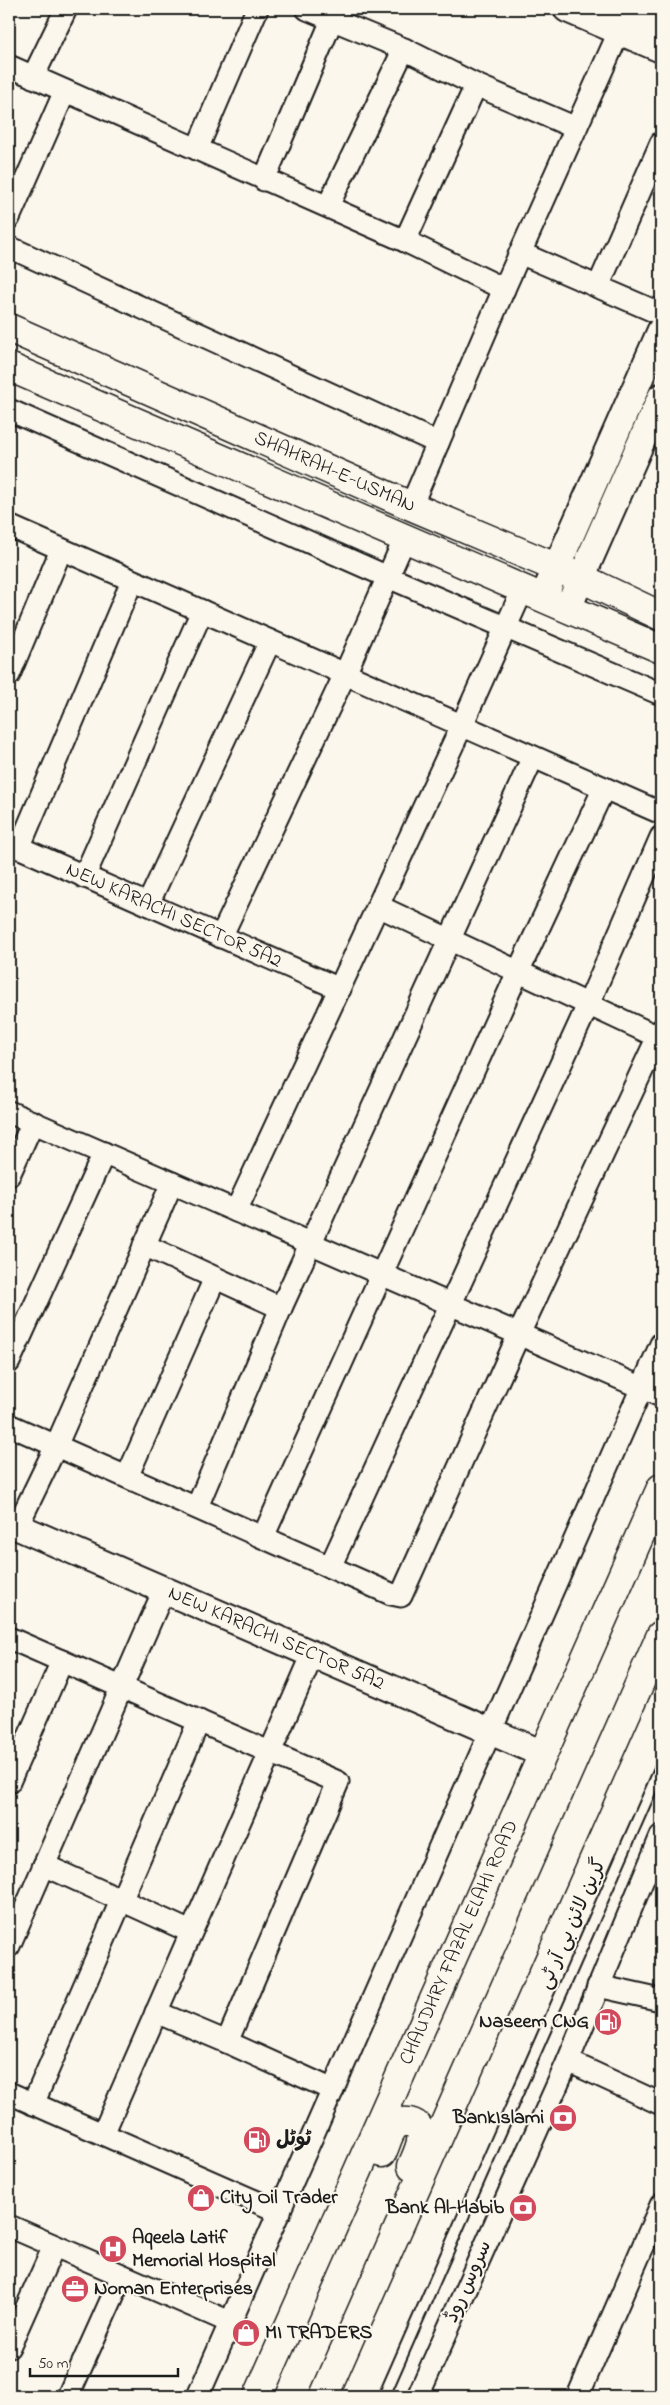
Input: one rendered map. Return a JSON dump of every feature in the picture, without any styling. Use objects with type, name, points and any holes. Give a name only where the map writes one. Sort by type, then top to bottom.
[{"type":"main road","name":"SHAHRAH-E-USMAN","points":[[9,328],[411,506],[569,573],[661,616]]},
{"type":"main road","name":"SHAHRAH-E-USMAN","points":[[9,367],[661,649]]},
{"type":"main road","name":"CHAUDHRY FAZAL ELAHI ROAD","points":[[261,2390],[661,1488]]},
{"type":"main road","points":[[322,2396],[661,1635]]},
{"type":"main road","points":[[261,2390],[304,2330],[393,2129],[401,2123],[411,2123],[421,2133],[420,2148],[333,2346],[322,2396]]},
{"type":"street","points":[[34,77],[66,9]]},
{"type":"street","points":[[197,149],[258,9]]},
{"type":"street","points":[[307,9],[404,49],[476,85],[576,128]]},
{"type":"street","points":[[567,9],[618,20],[661,26]]},
{"type":"street","points":[[264,180],[332,20]]},
{"type":"street","points":[[618,20],[661,49]]},
{"type":"street","points":[[411,506],[504,289],[576,128],[618,20]]},
{"type":"street","points":[[328,206],[404,49]]},
{"type":"street","points":[[9,66],[264,180],[328,206],[504,289]]},
{"type":"street","points":[[405,241],[476,85]]},
{"type":"street","points":[[9,218],[65,91]]},
{"type":"street","points":[[598,288],[661,143]]},
{"type":"street","points":[[9,247],[438,443]]},
{"type":"street","points":[[520,253],[661,314]]},
{"type":"street","points":[[569,573],[661,330]]},
{"type":"street","points":[[236,1211],[506,628],[544,599],[569,573],[661,397]]},
{"type":"street","points":[[9,410],[388,577],[661,694]]},
{"type":"street","points":[[9,526],[661,813]]},
{"type":"street","points":[[221,937],[344,674],[405,538]]},
{"type":"street","points":[[9,675],[62,550]]},
{"type":"street","points":[[14,846],[132,581]]},
{"type":"street","points":[[84,877],[202,611]]},
{"type":"street","points":[[148,904],[270,641]]},
{"type":"street","points":[[196,1507],[280,1308],[533,757]]},
{"type":"street","points":[[263,1537],[518,972],[604,788]]},
{"type":"street","points":[[330,1568],[588,1004],[661,837]]},
{"type":"street","name":"NEW KARACHI SECTOR 5A2","points":[[14,846],[340,989]]},
{"type":"street","points":[[9,1425],[330,1568],[391,1594],[401,1596],[519,1334],[660,1033],[588,1004],[378,906]]},
{"type":"street","points":[[9,1112],[661,1396]]},
{"type":"street","points":[[9,1175],[32,1122]]},
{"type":"street","points":[[9,1362],[104,1153]]},
{"type":"street","points":[[13,1525],[56,1446],[172,1183]]},
{"type":"street","points":[[144,1245],[280,1308]]},
{"type":"street","points":[[127,1477],[215,1278]]},
{"type":"street","points":[[198,2396],[232,2323],[661,1344]]},
{"type":"street","name":"NEW KARACHI SECTOR 5A2","points":[[13,1525],[543,1754]]},
{"type":"street","points":[[9,1946],[164,1590]]},
{"type":"street","points":[[9,1638],[338,1782],[227,2042]]},
{"type":"street","points":[[103,2134],[313,1654]]},
{"type":"street","points":[[9,1782],[62,1661]]},
{"type":"street","points":[[33,2104],[199,1722]]},
{"type":"street","name":"سروس روڈ","points":[[418,2396],[568,2061],[661,1836]]},
{"type":"street","points":[[44,1865],[192,1932]]},
{"type":"street","points":[[598,1986],[661,2000]]},
{"type":"street","points":[[156,2012],[333,2090]]},
{"type":"street","points":[[568,2061],[661,2104]]},
{"type":"street","points":[[9,2093],[280,2212]]},
{"type":"street","points":[[578,2396],[661,2205]]},
{"type":"street","points":[[9,2226],[232,2323]]},
{"type":"street","points":[[9,2347],[54,2246]]},
{"type":"street","points":[[68,2396],[122,2276]]},
{"type":"lane","name":"گرین لائن بی آر ٹی","points":[[384,2396],[661,1767]]},
{"type":"place","name":"Naseem CNG","points":[[608,2022]]},
{"type":"place","name":"BankIslami","points":[[563,2118]]},
{"type":"place","name":"ٹوٹل","points":[[257,2140]]},
{"type":"place","name":"City Oil Trader","points":[[201,2198]]},
{"type":"place","name":"Bank Al-Habib","points":[[523,2208]]},
{"type":"place","name":"Aqeela Latif Memorial Hospital","points":[[113,2249]]},
{"type":"place","name":"Noman Enterprises","points":[[75,2289]]},
{"type":"place","name":"MI TRADERS","points":[[246,2333]]}]
